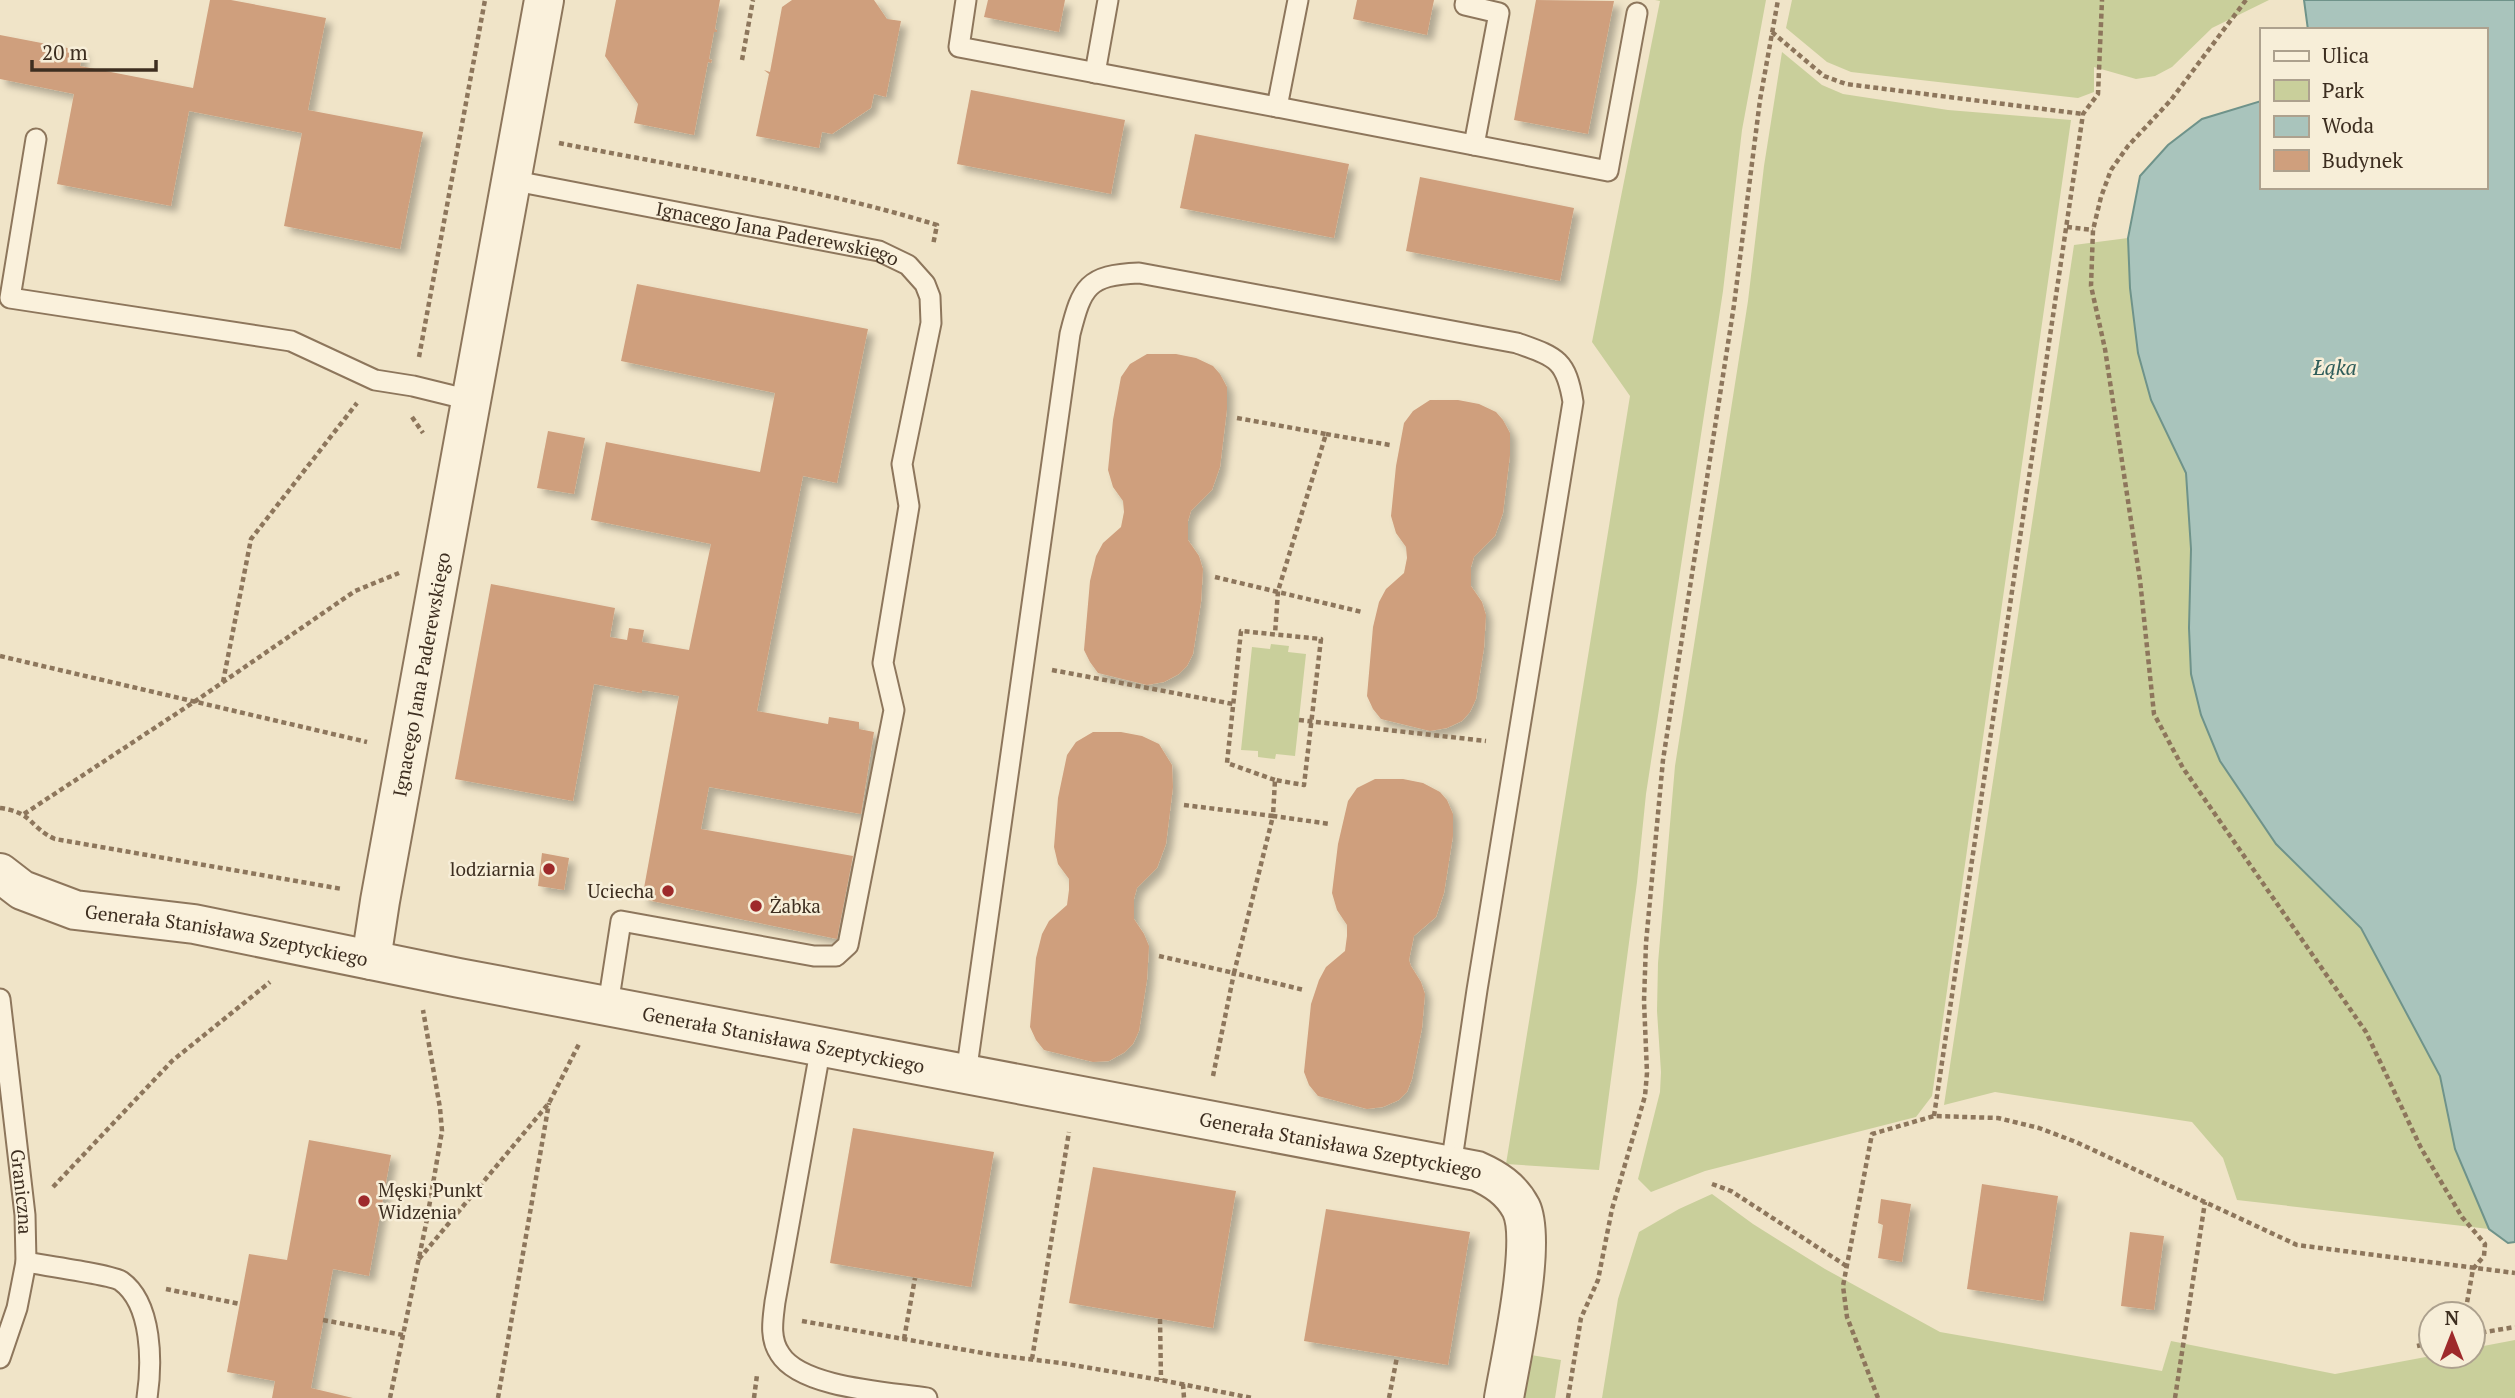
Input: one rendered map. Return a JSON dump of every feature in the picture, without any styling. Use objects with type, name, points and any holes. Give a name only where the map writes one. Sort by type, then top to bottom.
[{"type":"street","name":"Ignacego Jana Paderewskiego","points":[[371,960],[544,0]]},
{"type":"street","name":"Generała Stanisława Szeptyckiego","points":[[0,873],[22,890],[75,910],[194,924],[1476,1171],[1495,1179],[1511,1193],[1521,1209],[1526,1226],[1527,1249],[1504,1398]]},
{"type":"lane","points":[[966,0],[958,47],[1608,171],[1637,13]]},
{"type":"lane","points":[[1095,73],[1108,0]]},
{"type":"lane","points":[[1277,107],[1298,0]]},
{"type":"lane","points":[[1466,0],[1465,5],[1499,13],[1474,145]]},
{"type":"lane","points":[[36,139],[10,298],[291,341],[375,380],[470,400]]},
{"type":"lane","name":"Ignacego Jana Paderewskiego","points":[[510,180],[879,251],[908,265],[926,284],[930,298],[931,323],[902,464],[909,506],[883,663],[894,710],[848,945],[836,956],[814,956],[621,921],[608,1005]]},
{"type":"lane","points":[[965,1074],[1070,334],[1079,299],[1095,282],[1117,274],[1139,273],[1517,343],[1550,354],[1569,376],[1573,402],[1451,1166]]},
{"type":"lane","name":"Graniczna","points":[[0,999],[25,1215],[26,1262],[17,1308],[0,1358]]},
{"type":"lane","points":[[821,1046],[771,1331],[779,1354],[795,1371],[820,1381],[926,1398]]},
{"type":"lane","name":"Graniczna","points":[[26,1262],[120,1280]]},
{"type":"lane","points":[[120,1280],[134,1297],[146,1322],[150,1358],[147,1398]]},
{"type":"path","points":[[429,441],[409,413],[485,0]]},
{"type":"path","points":[[741,60],[752,0]]},
{"type":"path","points":[[1568,1398],[1581,1318],[1598,1280],[1609,1221],[1645,1096],[1645,955],[1660,784],[1735,293],[1755,129],[1778,0]]},
{"type":"path","points":[[1934,1116],[2084,114],[2098,94],[2102,0]]},
{"type":"path","points":[[2246,0],[2171,100],[2128,146],[2111,170],[2093,230],[2091,286],[2105,349],[2138,567],[2154,714],[2182,768],[2366,1032],[2421,1148],[2462,1217],[2485,1244],[2484,1256],[2473,1269],[2467,1300]]},
{"type":"path","points":[[1771,31],[1824,76],[1846,84],[2084,114]]},
{"type":"path","points":[[2067,227],[2093,230]]},
{"type":"path","points":[[223,682],[251,539],[357,403],[370,406]]},
{"type":"path","points":[[1237,418],[1390,445]]},
{"type":"path","points":[[1275,634],[1279,591],[1326,434]]},
{"type":"path","points":[[24,814],[197,700],[355,590],[407,570]]},
{"type":"path","points":[[1215,577],[1362,612]]},
{"type":"path","points":[[1241,631],[1321,639],[1304,785],[1275,780],[1227,763],[1233,704],[1241,631]]},
{"type":"path","points":[[0,656],[377,744]]},
{"type":"path","points":[[1046,669],[1233,704]]},
{"type":"path","points":[[1299,720],[1496,743]]},
{"type":"path","points":[[1213,1076],[1234,973],[1273,816],[1275,780]]},
{"type":"path","points":[[1184,805],[1330,824]]},
{"type":"path","points":[[0,808],[24,814],[43,833],[55,839],[352,890]]},
{"type":"path","points":[[1159,956],[1304,990]]},
{"type":"path","points":[[25,1215],[172,1061],[273,980]]},
{"type":"path","points":[[390,1398],[442,1131],[420,998]]},
{"type":"path","points":[[418,1260],[549,1102],[581,1041]]},
{"type":"path","points":[[498,1398],[549,1102]]},
{"type":"path","points":[[1878,1398],[1843,1300],[1843,1286],[1872,1134],[1934,1116],[1998,1118],[2039,1128],[2076,1142],[2297,1245],[2515,1273]]},
{"type":"path","points":[[1032,1359],[1069,1129]]},
{"type":"path","points":[[1712,1184],[1731,1191],[1848,1267]]},
{"type":"path","points":[[2175,1398],[2205,1202]]},
{"type":"path","points":[[904,1339],[915,1278]]},
{"type":"path","points":[[120,1280],[240,1304]]},
{"type":"path","points":[[773,1316],[994,1355],[1161,1380],[1252,1398]]},
{"type":"path","points":[[1160,1319],[1161,1380]]},
{"type":"path","points":[[323,1320],[403,1335]]},
{"type":"path","points":[[2487,1332],[2515,1327]]},
{"type":"path","points":[[1389,1398],[1397,1357]]},
{"type":"path","points":[[1182,1384],[1185,1398]]},
{"type":"green space","points":[[1655,0],[1766,0],[1742,130],[1723,291],[1646,794],[1599,1170],[1506,1164],[1630,396],[1592,342],[1660,1]]},
{"type":"green space","points":[[1792,0],[2269,0],[2212,28],[2172,67],[2155,76],[2136,79],[2094,67],[2094,92],[2078,98],[1851,72],[1827,62],[1786,28]]},
{"type":"green space","points":[[1782,52],[1822,85],[1843,94],[1948,110],[2071,120],[1932,1096],[1916,1117],[1705,1171],[1651,1192],[1638,1179],[1660,1092],[1658,963],[1675,766],[1748,301],[1764,166]]},
{"type":"green space","points":[[2128,238],[2130,288],[2138,353],[2151,400],[2186,473],[2191,549],[2191,674],[2276,844],[2361,928],[2440,1076],[2455,1149],[2489,1229],[2237,1200],[2223,1158],[2192,1122],[1995,1092],[1944,1105],[2074,245]]},
{"type":"green space","points":[[1271,644],[1289,646],[1288,652],[1306,654],[1295,756],[1276,754],[1275,759],[1258,757],[1258,751],[1241,750],[1252,647],[1270,649]]},
{"type":"green space","points":[[1712,1194],[1753,1224],[1825,1269],[1940,1332],[2162,1371],[2171,1341],[2335,1374],[2417,1359],[2417,1370],[2487,1370],[2487,1345],[2515,1340],[2515,1398],[1602,1398],[1618,1299],[1639,1232]]},
{"type":"green space","points":[[1531,1355],[1561,1360],[1555,1398],[1524,1398]]},
{"type":"water","name":"Łąka","points":[[2304,0],[2515,0],[2515,1242],[2508,1243],[2489,1229],[2455,1149],[2440,1076],[2361,928],[2276,844],[2220,761],[2201,715],[2191,674],[2191,549],[2186,473],[2151,400],[2138,353],[2130,288],[2128,238],[2140,176],[2168,145],[2202,119],[2260,101],[2260,189],[2487,189],[2487,28],[2308,28]]},
{"type":"building","points":[[210,0],[231,0],[326,18],[308,110],[423,132],[400,249],[284,226],[302,133],[189,111],[171,206],[57,184],[74,94],[0,79],[0,35],[83,51],[80,66],[193,88]]},
{"type":"building","points":[[616,0],[720,0],[715,29],[717,32],[714,32],[709,59],[712,60],[711,63],[708,62],[694,135],[634,123],[638,104],[605,56]]},
{"type":"building","points":[[792,0],[874,0],[887,19],[901,21],[886,97],[874,94],[871,108],[832,134],[822,132],[819,148],[756,136],[769,74],[764,70],[770,72],[782,7]]},
{"type":"building","points":[[988,0],[1065,0],[1059,32],[984,17]]},
{"type":"building","points":[[1357,0],[1434,0],[1427,35],[1353,19]]},
{"type":"building","points":[[1536,0],[1614,1],[1588,134],[1514,120]]},
{"type":"building","points":[[971,90],[1125,120],[1111,194],[957,164]]},
{"type":"building","points":[[1195,134],[1349,164],[1334,238],[1180,208]]},
{"type":"building","points":[[1420,177],[1574,208],[1560,281],[1406,251]]},
{"type":"building","points":[[637,284],[868,329],[837,483],[803,476],[757,711],[828,724],[829,717],[859,722],[859,729],[874,732],[861,814],[709,787],[701,829],[853,856],[837,939],[642,899],[679,696],[642,690],[642,693],[594,684],[573,801],[455,779],[491,584],[615,608],[610,637],[627,640],[629,628],[644,630],[642,642],[689,650],[711,544],[591,520],[606,442],[760,472],[775,393],[621,361]]},
{"type":"building","points":[[1147,354],[1176,354],[1196,358],[1213,366],[1227,387],[1227,409],[1220,467],[1212,490],[1191,511],[1188,521],[1188,540],[1199,556],[1203,569],[1193,654],[1179,674],[1164,682],[1147,685],[1098,673],[1084,650],[1090,581],[1096,556],[1103,543],[1121,527],[1124,512],[1123,501],[1113,487],[1108,470],[1121,377],[1130,364]]},
{"type":"building","points":[[1430,400],[1458,400],[1479,404],[1496,412],[1510,433],[1510,455],[1503,513],[1495,536],[1474,557],[1471,567],[1471,586],[1482,602],[1486,615],[1476,699],[1462,721],[1447,728],[1430,731],[1381,719],[1367,696],[1373,627],[1379,602],[1386,589],[1404,573],[1407,558],[1406,547],[1396,533],[1391,516],[1404,423],[1413,411]]},
{"type":"building","points":[[548,431],[585,438],[574,494],[537,488]]},
{"type":"building","points":[[1093,732],[1121,732],[1142,736],[1159,744],[1172,765],[1173,787],[1166,844],[1157,868],[1137,888],[1134,899],[1134,919],[1149,946],[1139,1031],[1133,1044],[1125,1052],[1109,1061],[1093,1062],[1044,1050],[1030,1027],[1036,958],[1042,934],[1049,921],[1067,905],[1069,879],[1058,864],[1054,847],[1058,798],[1067,755],[1076,742]]},
{"type":"building","points":[[1375,779],[1403,779],[1423,783],[1440,792],[1453,814],[1453,836],[1444,893],[1436,917],[1414,936],[1409,960],[1425,994],[1422,1028],[1412,1079],[1407,1092],[1399,1100],[1383,1107],[1367,1109],[1318,1096],[1309,1085],[1304,1072],[1311,1004],[1319,980],[1326,967],[1345,951],[1347,925],[1337,910],[1332,893],[1338,844],[1348,801],[1357,788]]},
{"type":"building","points":[[542,853],[569,858],[564,890],[538,886]]},
{"type":"building","points":[[853,1128],[994,1152],[971,1287],[830,1263]]},
{"type":"building","points":[[309,1140],[391,1155],[369,1276],[333,1269],[311,1388],[353,1398],[272,1398],[275,1381],[227,1372],[249,1254],[287,1260]]},
{"type":"building","points":[[1093,1167],[1236,1191],[1213,1328],[1069,1303]]},
{"type":"building","points":[[1982,1184],[2058,1196],[2043,1301],[1967,1289]]},
{"type":"building","points":[[1881,1199],[1911,1204],[1902,1262],[1878,1258],[1883,1225],[1878,1223]]},
{"type":"building","points":[[1326,1209],[1470,1232],[1448,1365],[1304,1341]]},
{"type":"building","points":[[2130,1232],[2164,1236],[2154,1310],[2121,1306]]},
{"type":"place","name":"lodziarnia","points":[[549,869]]},
{"type":"place","name":"Uciecha","points":[[668,891]]},
{"type":"place","name":"Żabka","points":[[756,906]]},
{"type":"place","name":"Męski Punkt Widzenia","points":[[364,1201]]}]
